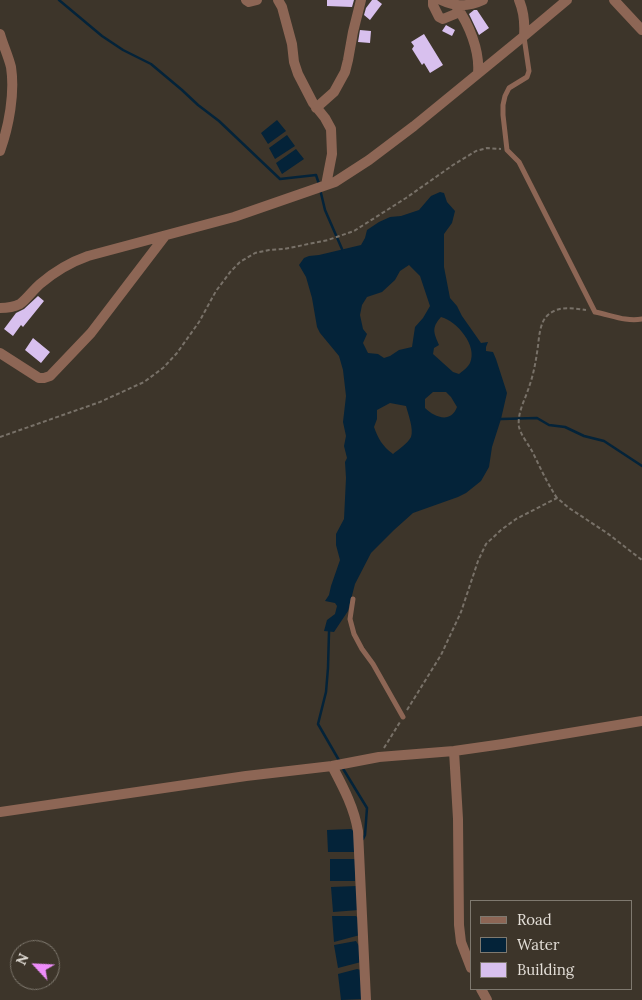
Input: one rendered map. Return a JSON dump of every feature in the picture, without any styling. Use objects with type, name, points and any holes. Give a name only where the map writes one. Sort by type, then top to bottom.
[{"type":"street","points":[[246,0],[249,2],[257,0]]},
{"type":"street","points":[[278,0],[282,7],[289,33],[295,67],[316,108],[329,124],[332,135],[331,163],[326,185]]},
{"type":"street","points":[[316,108],[334,92],[345,72],[361,0]]},
{"type":"street","points":[[433,0],[437,14],[443,19],[458,9],[483,0]]},
{"type":"street","points":[[441,0],[458,9],[464,18],[472,35],[479,64],[478,73]]},
{"type":"street","points":[[519,0],[524,12],[524,36]]},
{"type":"street","points":[[0,308],[20,304],[43,282],[64,267],[78,260],[108,250],[234,217],[326,185],[344,176],[369,160],[442,103],[567,0]]},
{"type":"street","points":[[614,0],[642,30]]},
{"type":"street","points":[[0,34],[10,66],[13,89],[8,124],[0,151]]},
{"type":"street","points":[[0,353],[39,378],[50,376],[91,333],[165,236]]},
{"type":"street","points":[[0,812],[246,776],[332,766],[380,757],[513,742],[642,721]]},
{"type":"street","points":[[454,750],[458,819],[458,925],[461,942],[470,965]]},
{"type":"street","points":[[332,766],[355,815],[359,847],[366,1000]]},
{"type":"lane","points":[[524,36],[530,71],[527,77],[510,88],[505,96],[503,115],[507,150],[519,162],[595,312],[624,320],[642,319]]},
{"type":"lane","points":[[353,599],[350,619],[354,634],[403,717]]},
{"type":"path","points":[[0,437],[100,402],[144,382],[177,353],[199,322],[216,291],[231,271],[240,262],[254,254],[314,243],[348,234],[476,151],[487,148],[507,150]]},
{"type":"path","points":[[595,312],[561,308],[546,317],[541,326],[535,366],[520,414],[520,430],[549,486],[558,498],[569,508],[607,533],[642,560]]},
{"type":"path","points":[[380,757],[440,655],[461,612],[478,561],[486,544],[516,519],[558,498]]},
{"type":"water","points":[[277,120],[286,131],[268,144],[261,133]]},
{"type":"water","points":[[287,135],[295,146],[275,159],[269,148]]},
{"type":"water","points":[[296,149],[304,159],[282,174],[276,163]]},
{"type":"water","points":[[440,192],[444,193],[447,202],[455,211],[452,223],[444,234],[444,267],[450,298],[481,343],[488,342],[486,351],[493,352],[496,359],[507,393],[501,419],[492,447],[489,467],[481,481],[458,497],[413,513],[394,530],[371,553],[355,584],[348,611],[334,632],[324,631],[327,620],[335,614],[337,606],[335,603],[325,601],[329,595],[340,560],[336,545],[336,534],[344,519],[345,462],[347,458],[344,446],[346,436],[343,422],[346,396],[343,370],[339,356],[317,327],[306,277],[299,265],[304,258],[309,256],[361,245],[367,230],[390,217],[401,216],[419,210],[431,196]],"holes":[[[409,265],[420,276],[430,306],[415,327],[412,347],[399,350],[384,358],[378,354],[368,353],[363,343],[367,334],[363,329],[360,315],[362,305],[367,297],[382,292],[395,280],[400,271]],[[441,317],[447,319],[459,329],[469,342],[472,356],[470,363],[459,374],[453,372],[433,354],[434,348],[439,345],[434,331]],[[433,392],[446,392],[457,407],[451,416],[437,416],[425,408],[425,399]],[[390,403],[406,406],[412,434],[405,444],[393,454],[381,442],[374,427],[377,419],[377,410]]]},
{"type":"water","points":[[351,829],[354,831],[356,852],[328,852],[327,830]]},
{"type":"water","points":[[330,859],[355,859],[355,881],[330,881]]},
{"type":"water","points":[[357,886],[359,910],[333,912],[331,887]]},
{"type":"water","points":[[332,916],[356,916],[360,920],[360,935],[334,942]]},
{"type":"water","points":[[356,941],[359,946],[361,962],[338,968],[334,945]]},
{"type":"water","points":[[357,969],[361,970],[363,999],[341,1000],[338,974]]},
{"type":"building","points":[[327,0],[354,0],[352,7],[327,6]]},
{"type":"building","points":[[372,0],[377,0],[382,4],[370,20],[364,15],[366,8]]},
{"type":"building","points":[[477,10],[489,28],[479,35],[469,14]]},
{"type":"building","points":[[446,25],[455,30],[452,36],[442,31]]},
{"type":"building","points":[[360,30],[371,31],[370,43],[358,42]]},
{"type":"building","points":[[424,34],[443,65],[430,73],[424,63],[422,65],[412,49],[414,46],[411,42]]},
{"type":"building","points":[[38,296],[44,301],[23,327],[21,325],[13,336],[4,329],[16,313],[24,309]]},
{"type":"building","points":[[33,338],[50,352],[41,363],[25,350]]},
{"type":"waterway","points":[[59,0],[102,36],[123,50],[151,64],[219,121],[280,179],[316,175],[319,184]]},
{"type":"waterway","points":[[320,189],[325,210],[342,249]]},
{"type":"waterway","points":[[501,419],[537,418],[549,425],[565,427],[584,436],[604,441],[642,466]]},
{"type":"waterway","points":[[329,632],[326,692],[318,724],[340,762]]},
{"type":"waterway","points":[[342,767],[367,808],[363,839]]}]
